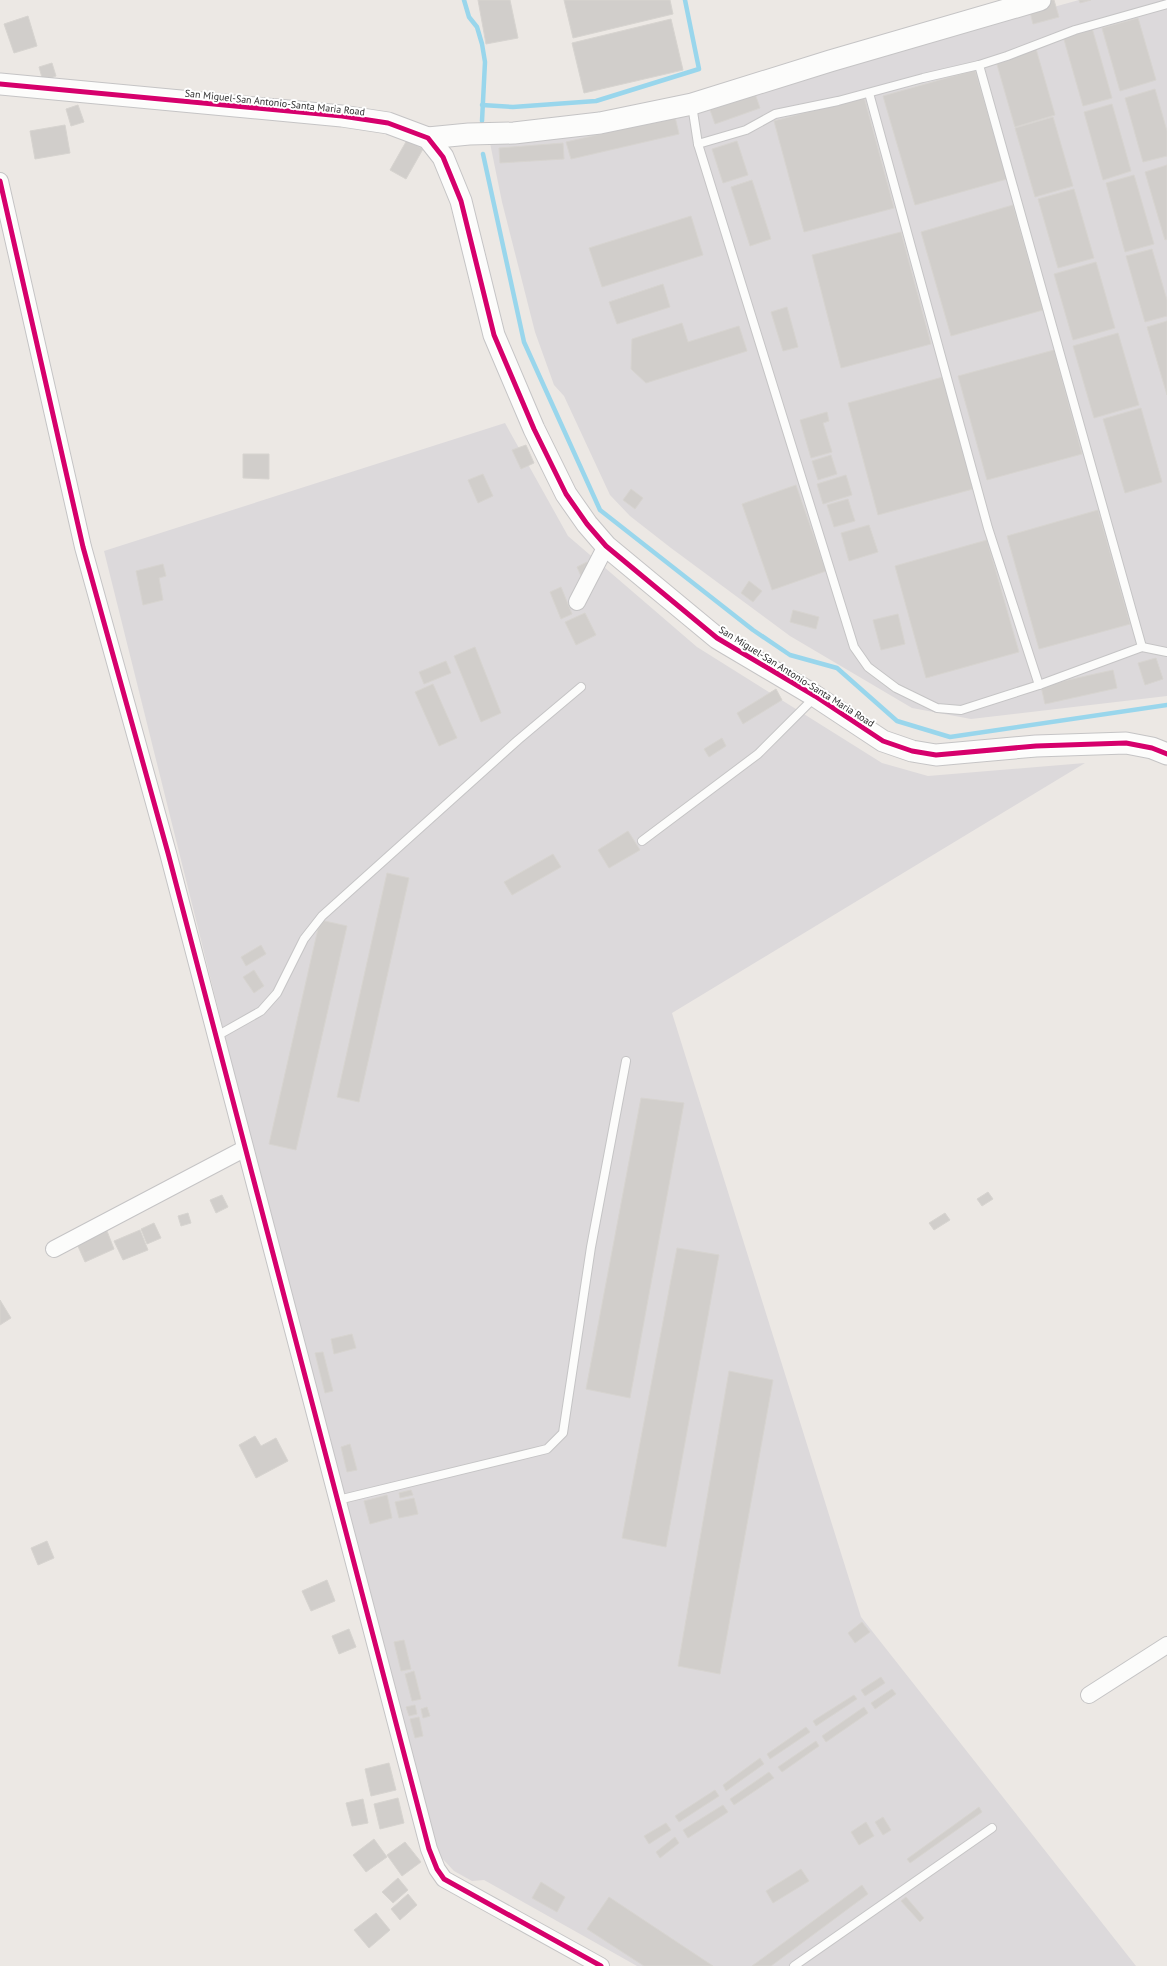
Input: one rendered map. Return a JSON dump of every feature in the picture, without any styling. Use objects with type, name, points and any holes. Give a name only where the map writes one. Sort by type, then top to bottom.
[{"type":"street","points":[[428,138],[469,134],[514,133],[600,123],[692,104],[830,61],[1040,0]]},
{"type":"street","name":"San Miguel-San Antonio-Santa Maria Road","points":[[0,84],[342,116],[388,123],[428,138],[443,157],[461,201],[494,335],[534,429],[566,494],[587,524],[606,546],[717,638],[816,696],[883,741],[912,751],[936,755],[1036,746],[1126,743],[1152,748],[1167,754]]},
{"type":"street","points":[[0,181],[83,547],[168,853],[244,1149],[429,1849],[437,1869],[444,1879],[601,1966]]},
{"type":"street","points":[[577,602],[606,546]]},
{"type":"street","points":[[54,1249],[244,1149]]},
{"type":"street","points":[[1089,1695],[1167,1645]]},
{"type":"lane","points":[[698,144],[746,130],[775,114],[838,102],[979,65],[1075,30],[1167,4]]},
{"type":"lane","points":[[979,65],[1142,648]]},
{"type":"lane","points":[[869,93],[988,528],[1039,685]]},
{"type":"lane","points":[[692,104],[698,144],[854,647],[868,667],[896,688],[937,708],[961,710],[1039,685],[1142,648],[1167,652]]},
{"type":"lane","points":[[215,1036],[261,1011],[277,993],[304,939],[322,916],[518,740],[581,687]]},
{"type":"lane","points":[[642,841],[758,754],[816,696]]},
{"type":"lane","points":[[338,1500],[547,1449],[563,1433],[591,1247],[626,1061]]},
{"type":"lane","points":[[794,1966],[992,1828]]},
{"type":"shaded area","points":[[1079,0],[1167,0],[1167,696],[971,719],[912,708],[790,636],[630,516],[610,495],[564,396],[554,385],[535,332],[502,202],[489,138],[697,106]]},
{"type":"shaded area","points":[[505,423],[568,536],[697,647],[882,763],[928,776],[1085,763],[672,1013],[861,1617],[1136,1966],[637,1966],[484,1880],[472,1881],[454,1871],[438,1854],[268,1209],[104,551]]},
{"type":"building","points":[[478,0],[510,0],[518,38],[486,44]]},
{"type":"building","points":[[564,0],[670,0],[673,14],[573,38]]},
{"type":"building","points":[[1042,0],[1054,0],[1059,17],[1033,24],[1028,4]]},
{"type":"building","points":[[1079,0],[1091,0],[1080,3]]},
{"type":"building","points":[[28,16],[37,46],[14,53],[4,24]]},
{"type":"building","points":[[1138,18],[1156,80],[1120,91],[1102,28]]},
{"type":"building","points":[[671,19],[683,70],[584,93],[572,43]]},
{"type":"building","points":[[1092,28],[1112,98],[1083,106],[1063,36]]},
{"type":"building","points":[[1036,49],[1055,115],[1015,127],[996,61]]},
{"type":"building","points":[[52,63],[56,76],[43,81],[39,67]]},
{"type":"building","points":[[975,70],[1007,179],[915,205],[883,96]]},
{"type":"building","points":[[753,88],[760,108],[715,124],[708,104]]},
{"type":"building","points":[[1155,89],[1167,131],[1167,156],[1143,162],[1125,98]]},
{"type":"building","points":[[864,97],[894,208],[804,232],[774,121]]},
{"type":"building","points":[[1112,104],[1131,171],[1103,180],[1084,112]]},
{"type":"building","points":[[78,105],[84,122],[71,126],[66,109]]},
{"type":"building","points":[[675,117],[679,134],[571,159],[566,142]]},
{"type":"building","points":[[1053,117],[1073,186],[1035,197],[1015,128]]},
{"type":"building","points":[[65,125],[70,153],[35,159],[30,131]]},
{"type":"building","points":[[407,140],[423,149],[406,179],[390,170]]},
{"type":"building","points":[[737,141],[748,175],[723,183],[712,149]]},
{"type":"building","points":[[563,143],[564,159],[500,163],[499,148]]},
{"type":"building","points":[[1167,165],[1167,239],[1165,240],[1145,172]]},
{"type":"building","points":[[1134,175],[1154,244],[1125,252],[1106,183]]},
{"type":"building","points":[[752,180],[771,239],[750,246],[731,187]]},
{"type":"building","points":[[1074,189],[1094,258],[1058,268],[1038,199]]},
{"type":"building","points":[[1013,205],[1043,310],[951,336],[921,232]]},
{"type":"building","points":[[691,216],[703,255],[602,287],[589,248]]},
{"type":"building","points":[[901,232],[931,344],[841,368],[812,255]]},
{"type":"building","points":[[1152,249],[1167,300],[1167,316],[1145,322],[1126,256]]},
{"type":"building","points":[[1096,262],[1115,328],[1073,340],[1054,274]]},
{"type":"building","points":[[663,284],[670,307],[617,324],[609,302]]},
{"type":"building","points":[[787,307],[798,347],[783,351],[771,312]]},
{"type":"building","points":[[1167,321],[1167,395],[1147,327]]},
{"type":"building","points":[[682,323],[688,342],[739,326],[747,351],[646,383],[631,369],[632,339]]},
{"type":"building","points":[[1118,333],[1139,405],[1094,418],[1073,346]]},
{"type":"building","points":[[1054,350],[1082,454],[987,480],[958,376]]},
{"type":"building","points":[[943,377],[973,489],[878,515],[848,403]]},
{"type":"building","points":[[1141,408],[1162,482],[1125,493],[1103,419]]},
{"type":"building","points":[[827,412],[829,421],[823,423],[832,452],[811,458],[800,420]]},
{"type":"building","points":[[526,445],[534,463],[521,469],[512,450]]},
{"type":"building","points":[[243,454],[269,454],[269,479],[243,478]]},
{"type":"building","points":[[831,455],[837,474],[818,480],[812,461]]},
{"type":"building","points":[[483,474],[493,496],[478,503],[468,480]]},
{"type":"building","points":[[846,475],[852,495],[823,504],[817,484]]},
{"type":"building","points":[[796,485],[826,571],[772,590],[742,504]]},
{"type":"building","points":[[631,489],[643,498],[635,509],[623,500]]},
{"type":"building","points":[[848,499],[855,521],[834,527],[827,505]]},
{"type":"building","points":[[1098,510],[1130,624],[1039,649],[1007,536]]},
{"type":"building","points":[[869,525],[878,552],[849,561],[841,533]]},
{"type":"building","points":[[987,540],[1019,652],[926,678],[895,566]]},
{"type":"building","points":[[587,562],[592,571],[581,576],[577,567]]},
{"type":"building","points":[[163,564],[166,576],[159,578],[163,600],[143,605],[136,571]]},
{"type":"building","points":[[749,581],[762,591],[753,602],[741,593]]},
{"type":"building","points":[[561,587],[572,614],[561,619],[550,592]]},
{"type":"building","points":[[793,610],[819,617],[816,629],[790,622]]},
{"type":"building","points":[[585,613],[596,635],[576,645],[565,622]]},
{"type":"building","points":[[898,614],[905,644],[881,650],[873,620]]},
{"type":"building","points":[[475,647],[501,713],[481,722],[454,656]]},
{"type":"building","points":[[1156,658],[1163,679],[1145,685],[1138,663]]},
{"type":"building","points":[[446,661],[451,673],[424,684],[419,672]]},
{"type":"building","points":[[1113,670],[1117,688],[1045,704],[1041,686]]},
{"type":"building","points":[[433,684],[457,738],[439,746],[415,692]]},
{"type":"building","points":[[776,689],[782,700],[743,724],[737,713]]},
{"type":"building","points":[[722,738],[726,746],[709,757],[704,749]]},
{"type":"building","points":[[628,831],[640,850],[609,868],[598,850]]},
{"type":"building","points":[[553,854],[561,867],[512,895],[504,882]]},
{"type":"building","points":[[387,873],[409,878],[359,1102],[337,1097]]},
{"type":"building","points":[[320,920],[347,926],[296,1150],[269,1144]]},
{"type":"building","points":[[261,945],[266,954],[246,966],[241,957]]},
{"type":"building","points":[[254,970],[264,986],[254,993],[243,977]]},
{"type":"building","points":[[641,1098],[684,1103],[630,1398],[586,1389]]},
{"type":"building","points":[[988,1192],[993,1199],[982,1206],[977,1199]]},
{"type":"building","points":[[222,1195],[228,1207],[216,1213],[210,1200]]},
{"type":"building","points":[[188,1213],[191,1223],[181,1226],[178,1216]]},
{"type":"building","points":[[945,1213],[950,1220],[934,1230],[929,1223]]},
{"type":"building","points":[[154,1223],[161,1238],[147,1244],[141,1229]]},
{"type":"building","points":[[140,1230],[148,1250],[123,1260],[114,1241]]},
{"type":"building","points":[[107,1231],[114,1249],[85,1262],[77,1244]]},
{"type":"building","points":[[677,1248],[719,1255],[666,1547],[622,1538]]},
{"type":"building","points":[[0,1300],[11,1318],[0,1325]]},
{"type":"building","points":[[352,1334],[356,1348],[334,1354],[331,1339]]},
{"type":"building","points":[[323,1352],[333,1391],[325,1393],[315,1353]]},
{"type":"building","points":[[729,1371],[773,1380],[720,1674],[678,1666]]},
{"type":"building","points":[[255,1436],[261,1446],[276,1438],[288,1461],[256,1478],[239,1445]]},
{"type":"building","points":[[350,1444],[357,1470],[347,1472],[341,1447]]},
{"type":"building","points":[[411,1490],[413,1495],[400,1498],[399,1493]]},
{"type":"building","points":[[387,1495],[392,1518],[370,1524],[364,1501]]},
{"type":"building","points":[[414,1498],[418,1514],[399,1518],[395,1502]]},
{"type":"building","points":[[47,1541],[54,1558],[38,1565],[31,1548]]},
{"type":"building","points":[[327,1580],[335,1601],[311,1611],[302,1591]]},
{"type":"building","points":[[862,1622],[870,1632],[855,1643],[848,1633]]},
{"type":"building","points":[[349,1629],[356,1647],[339,1654],[332,1636]]},
{"type":"building","points":[[404,1640],[411,1669],[401,1671],[394,1642]]},
{"type":"building","points":[[414,1671],[421,1699],[412,1701],[405,1674]]},
{"type":"building","points":[[881,1677],[885,1683],[865,1696],[861,1690]]},
{"type":"building","points":[[892,1689],[896,1694],[875,1709],[871,1703]]},
{"type":"building","points":[[854,1695],[857,1699],[816,1726],[813,1721]]},
{"type":"building","points":[[415,1705],[417,1714],[409,1716],[406,1707]]},
{"type":"building","points":[[427,1707],[430,1716],[423,1718],[421,1709]]},
{"type":"building","points":[[864,1707],[868,1713],[826,1742],[822,1736]]},
{"type":"building","points":[[419,1717],[423,1736],[415,1738],[410,1719]]},
{"type":"building","points":[[806,1727],[810,1732],[770,1759],[767,1754]]},
{"type":"building","points":[[816,1741],[819,1746],[782,1772],[778,1767]]},
{"type":"building","points":[[760,1758],[764,1764],[726,1791],[723,1785]]},
{"type":"building","points":[[389,1763],[396,1790],[371,1796],[365,1769]]},
{"type":"building","points":[[769,1772],[774,1778],[734,1805],[730,1799]]},
{"type":"building","points":[[715,1790],[719,1796],[679,1822],[675,1816]]},
{"type":"building","points":[[398,1798],[404,1823],[380,1829],[374,1804]]},
{"type":"building","points":[[363,1799],[368,1823],[352,1826],[346,1803]]},
{"type":"building","points":[[723,1805],[728,1812],[688,1838],[683,1830]]},
{"type":"building","points":[[979,1807],[982,1812],[910,1863],[907,1859]]},
{"type":"building","points":[[883,1817],[891,1830],[883,1835],[875,1822]]},
{"type":"building","points":[[866,1822],[874,1836],[859,1845],[851,1832]]},
{"type":"building","points":[[666,1823],[671,1830],[649,1844],[644,1836]]},
{"type":"building","points":[[675,1837],[679,1843],[660,1858],[656,1852]]},
{"type":"building","points":[[374,1839],[387,1857],[366,1872],[353,1855]]},
{"type":"building","points":[[405,1842],[421,1862],[402,1876],[387,1855]]},
{"type":"building","points":[[801,1869],[809,1881],[773,1903],[766,1891]]},
{"type":"building","points":[[398,1878],[408,1890],[393,1903],[382,1892]]},
{"type":"building","points":[[541,1882],[565,1897],[557,1912],[532,1898]]},
{"type":"building","points":[[862,1885],[868,1894],[771,1966],[752,1966]]},
{"type":"building","points":[[408,1894],[417,1905],[400,1920],[391,1909]]},
{"type":"building","points":[[609,1897],[713,1966],[644,1966],[587,1929]]},
{"type":"building","points":[[906,1897],[924,1918],[920,1922],[901,1901]]},
{"type":"building","points":[[376,1913],[390,1930],[369,1948],[354,1930]]},
{"type":"waterway","points":[[464,0],[469,17],[477,27],[485,62],[482,121]]},
{"type":"waterway","points":[[482,105],[513,107],[596,101],[699,69],[685,0]]},
{"type":"waterway","points":[[483,154],[524,342],[600,510],[753,630],[790,655],[837,668],[897,721],[950,737],[1167,705]]},
{"type":"cycle path","points":[[0,84],[342,116],[388,123],[428,138],[443,157],[461,201],[494,335],[534,429],[566,494],[587,524],[606,546],[717,638],[815,696],[883,741],[912,751],[936,755],[1036,746],[1126,743],[1152,748],[1167,754]]},
{"type":"cycle path","points":[[0,181],[83,547],[168,853],[429,1849],[437,1869],[444,1879],[601,1966]]}]
